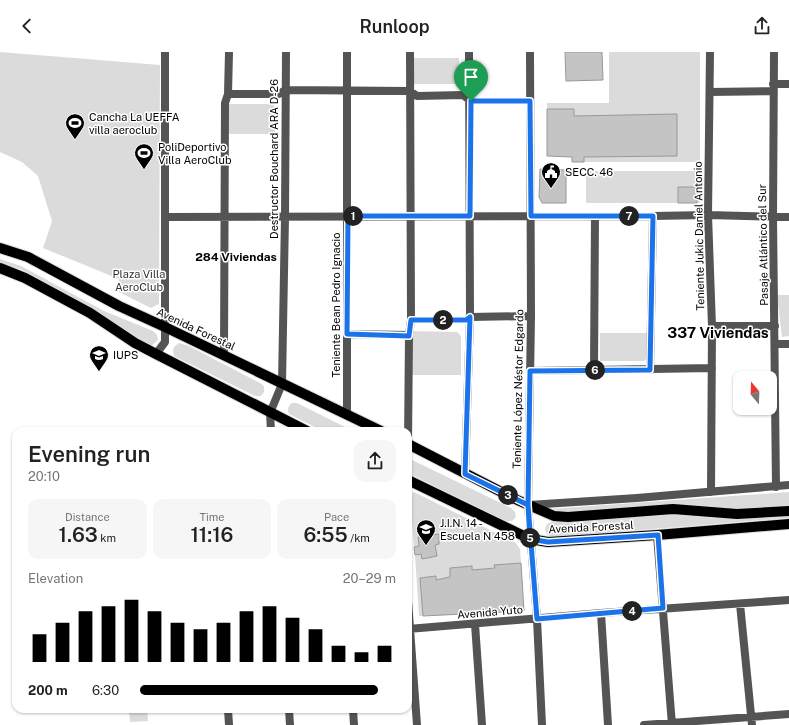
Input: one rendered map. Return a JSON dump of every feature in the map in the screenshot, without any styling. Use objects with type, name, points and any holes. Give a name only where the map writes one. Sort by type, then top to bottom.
[{"type":"main road","name":"Avenida Forestal","points":[[0,248],[28,258],[119,306],[374,427]]},
{"type":"main road","points":[[0,268],[25,278],[90,313],[156,354],[299,427]]},
{"type":"main road","name":"Avenida Forestal","points":[[412,446],[465,474],[554,516],[568,517],[673,509],[737,514],[789,511]]},
{"type":"main road","name":"Avenida Forestal","points":[[412,482],[530,539],[548,542],[658,535],[789,524]]},
{"type":"street","points":[[156,354],[165,342],[165,52]]},
{"type":"street","points":[[224,355],[225,103],[228,94],[229,52]]},
{"type":"street","name":"Destructor Bouchard ARA D-26","points":[[271,427],[270,412],[282,384],[286,52]]},
{"type":"street","name":"Teniente Bean Pedro Ignacio","points":[[347,414],[348,52]]},
{"type":"street","points":[[408,427],[409,336],[411,320],[410,52]]},
{"type":"street","points":[[465,474],[470,317],[470,52]]},
{"type":"street","name":"Teniente López Néstor Edgardo","points":[[530,52],[531,316],[528,505],[537,619],[542,725]]},
{"type":"street","name":"Teniente Jukic Daniel Antonio","points":[[710,52],[708,215],[712,326],[711,492]]},
{"type":"street","name":"Pasaje Atlántico del Sur","points":[[774,52],[773,217],[776,487]]},
{"type":"street","points":[[710,92],[773,87],[789,84]]},
{"type":"street","points":[[228,94],[279,94],[285,90],[410,91],[417,96],[463,95],[471,101],[530,101]]},
{"type":"street","points":[[594,370],[595,216]]},
{"type":"street","points":[[650,370],[653,216]]},
{"type":"street","points":[[166,217],[789,216]]},
{"type":"street","points":[[411,320],[466,320],[470,317],[531,316]]},
{"type":"street","points":[[712,326],[774,326]]},
{"type":"street","points":[[347,334],[409,336]]},
{"type":"street","points":[[775,344],[789,344]]},
{"type":"street","points":[[530,371],[712,368]]},
{"type":"street","points":[[528,505],[789,485]]},
{"type":"street","points":[[658,535],[671,724]]},
{"type":"street","name":"Avenida Yuto","points":[[412,629],[663,608],[789,600]]},
{"type":"street","points":[[740,604],[751,721]]},
{"type":"street","points":[[602,613],[608,725]]},
{"type":"street","points":[[474,624],[482,725]]},
{"type":"street","points":[[412,665],[417,725]]},
{"type":"street","points":[[228,713],[229,725]]},
{"type":"street","points":[[289,713],[290,725]]},
{"type":"street","points":[[352,713],[354,725]]},
{"type":"street","points":[[644,725],[751,721],[789,714]]},
{"type":"green space","name":"PoliDeportivo Villa AeroClub","points":[[0,52],[160,65],[159,304],[151,308],[119,292],[119,279],[43,248],[52,221],[38,176],[22,162],[0,152]]},
{"type":"green space","points":[[609,52],[700,52],[700,162],[584,162],[584,157],[677,156],[677,115],[574,116],[574,109],[547,109],[547,103],[609,103]]},
{"type":"green space","points":[[413,58],[459,58],[459,81],[457,84],[413,84]]},
{"type":"green space","points":[[227,104],[272,104],[275,107],[275,134],[228,134]]},
{"type":"green space","points":[[586,171],[701,171],[702,199],[699,203],[697,203],[697,187],[678,187],[678,203],[586,203]]},
{"type":"green space","points":[[0,259],[21,266],[104,311],[153,331],[157,335],[158,340],[151,346],[88,306],[20,269],[0,263]]},
{"type":"green space","points":[[777,295],[789,295],[789,336],[782,337]]},
{"type":"green space","points":[[411,331],[457,332],[461,336],[461,375],[412,375]]},
{"type":"green space","points":[[600,333],[647,333],[647,358],[644,361],[600,361]]},
{"type":"green space","points":[[179,343],[189,346],[260,383],[264,386],[264,392],[261,396],[255,396],[174,356],[174,347]]},
{"type":"green space","points":[[292,403],[297,403],[345,427],[315,427],[289,414],[288,408]]},
{"type":"green space","points":[[412,460],[511,508],[515,512],[516,517],[512,521],[506,521],[412,475]]},
{"type":"green space","points":[[414,492],[516,543],[520,549],[521,563],[495,565],[495,568],[472,570],[472,566],[450,568],[450,577],[436,580],[435,576],[420,578],[423,616],[419,616],[415,555],[421,554],[423,559],[437,556],[435,545],[438,534],[418,537],[419,546],[414,547],[412,494]]},
{"type":"green space","points":[[789,492],[789,508],[713,508],[683,504],[591,510],[570,513],[549,511],[549,509]]},
{"type":"green space","points":[[671,513],[717,518],[789,516],[789,518],[553,537],[547,535],[545,529],[547,524],[551,522]]},
{"type":"green space","points":[[129,713],[147,713],[148,721],[130,722]]},
{"type":"building","points":[[565,52],[602,52],[603,80],[566,81]]},
{"type":"building","points":[[547,109],[574,109],[574,116],[677,114],[677,156],[584,157],[584,162],[572,162],[572,157],[547,156]]},
{"type":"building","points":[[540,169],[566,170],[566,203],[542,203],[539,197]]},
{"type":"building","points":[[678,187],[697,187],[697,203],[678,203]]},
{"type":"building","name":"J.I.N. 14 - Escuela N 458","points":[[439,534],[439,544],[435,545],[437,556],[422,559],[421,554],[415,555],[414,547],[419,546],[418,537]]},
{"type":"building","points":[[521,563],[524,611],[423,616],[420,578],[436,576],[436,580],[450,577],[450,568],[472,566],[472,570],[495,568],[494,565]]},
{"type":"place","name":"Cancha La UEFFA villa aeroclub","points":[[75,140]]},
{"type":"place","name":"PoliDeportivo Villa AeroClub","points":[[144,170]]},
{"type":"place","name":"SECC. 46","points":[[551,189]]},
{"type":"place","name":"IUPS","points":[[99,372]]},
{"type":"place","name":"J.I.N. 14 - Escuela N 458","points":[[426,546]]},
{"type":"district","name":"284 Viviendas","points":[[236,257]]},
{"type":"district","name":"337 Viviendas","points":[[718,332]]},
{"type":"route","points":[[471,101],[470,216],[348,216],[347,334],[409,336],[411,320],[466,320],[470,317],[465,474],[528,505],[530,539],[537,619],[663,608],[658,535],[548,542],[530,539],[529,521],[528,505],[530,371],[650,370],[653,216],[531,216],[530,101],[471,101]]},
{"type":"park label","name":"Plaza Villa AeroClub","points":[[139,280]]}]
